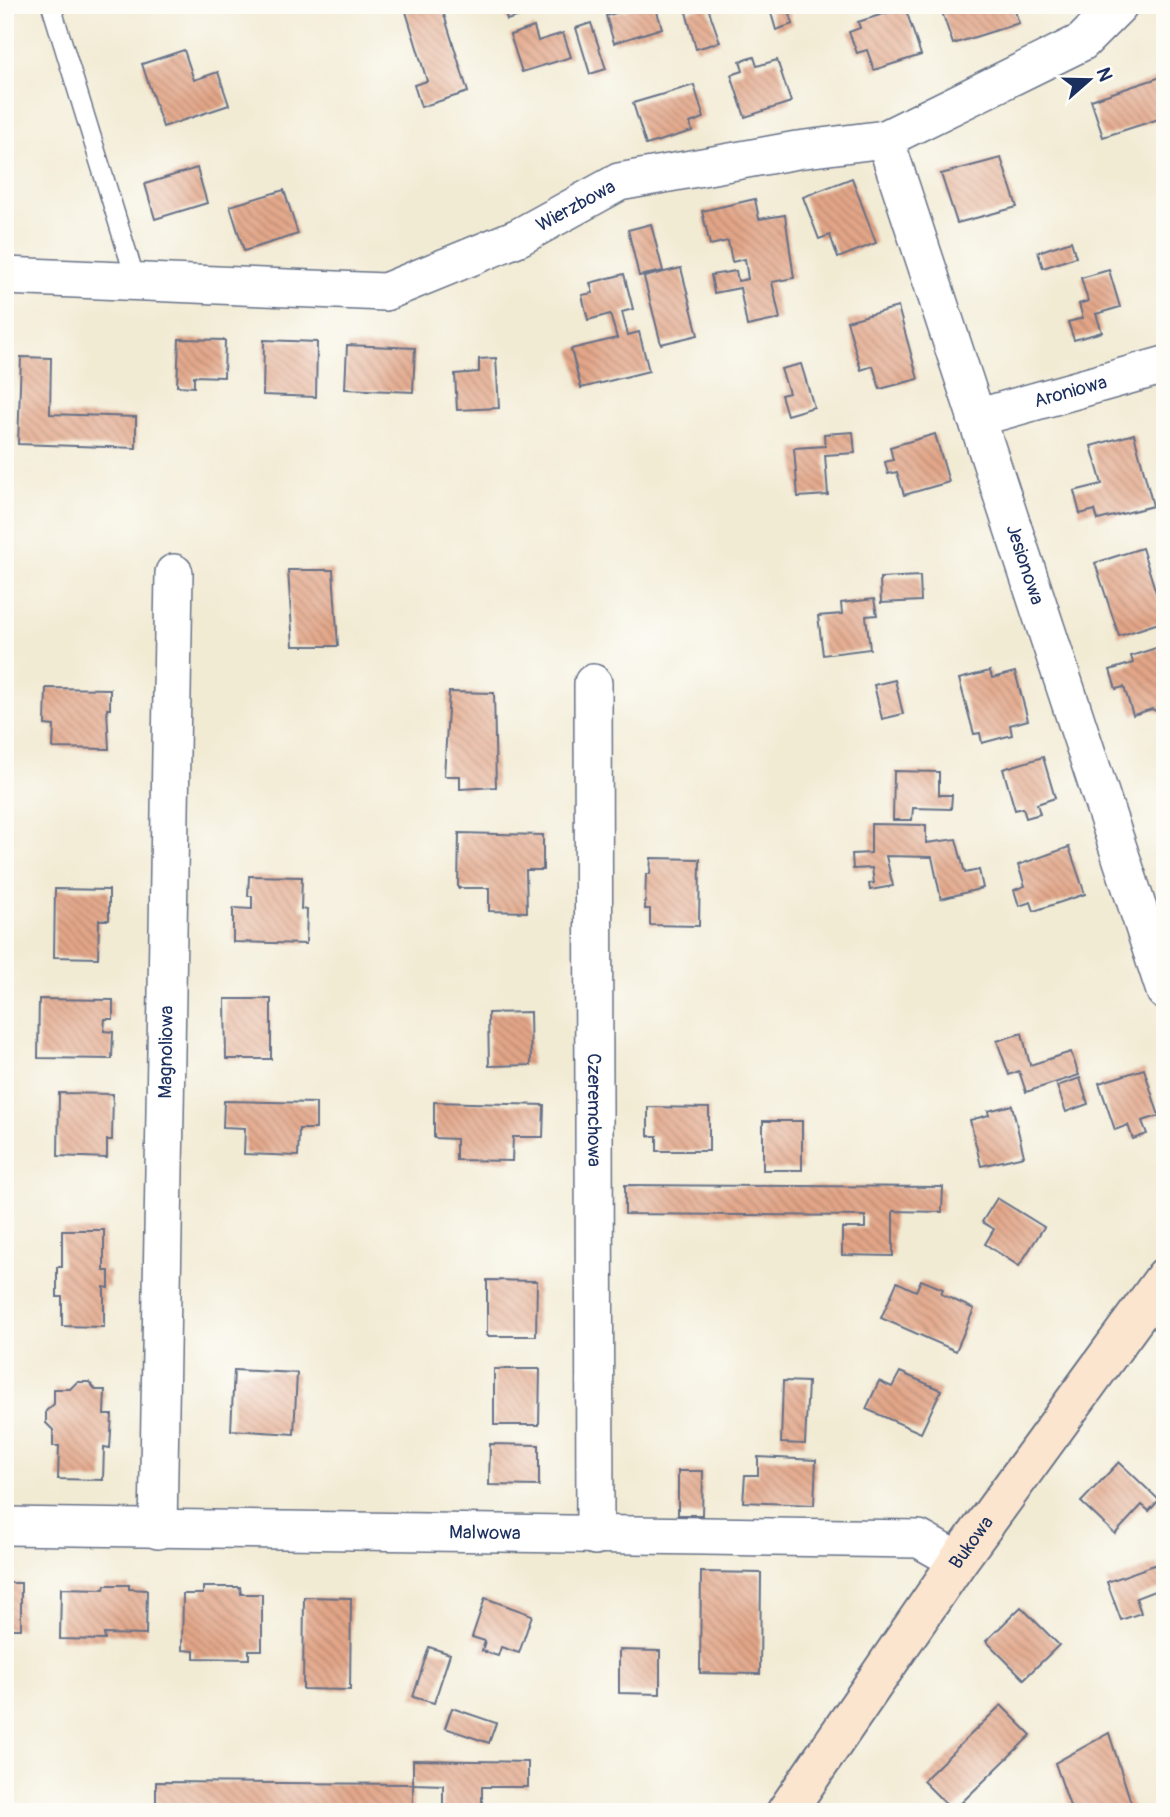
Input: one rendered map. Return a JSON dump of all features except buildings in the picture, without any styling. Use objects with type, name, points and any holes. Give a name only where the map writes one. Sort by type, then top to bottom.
[{"type":"main road","name":"Bukowa","points":[[786,1812],[958,1561],[1165,1277]]},
{"type":"street","name":"Wierzbowa","points":[[5,276],[385,292],[519,237],[620,182],[797,150],[885,139],[1083,42],[1119,5]]},
{"type":"street","name":"Jesionowa","points":[[885,139],[1165,992]]},
{"type":"street","name":"Aroniowa","points":[[976,418],[1165,365]]},
{"type":"street","name":"Magnoliowa","points":[[158,1530],[174,573]]},
{"type":"street","name":"Czeremchowa","points":[[593,683],[595,1535]]},
{"type":"street","name":"Malwowa","points":[[5,1527],[919,1539],[958,1561]]},
{"type":"lane","points":[[51,5],[136,281]]}]
